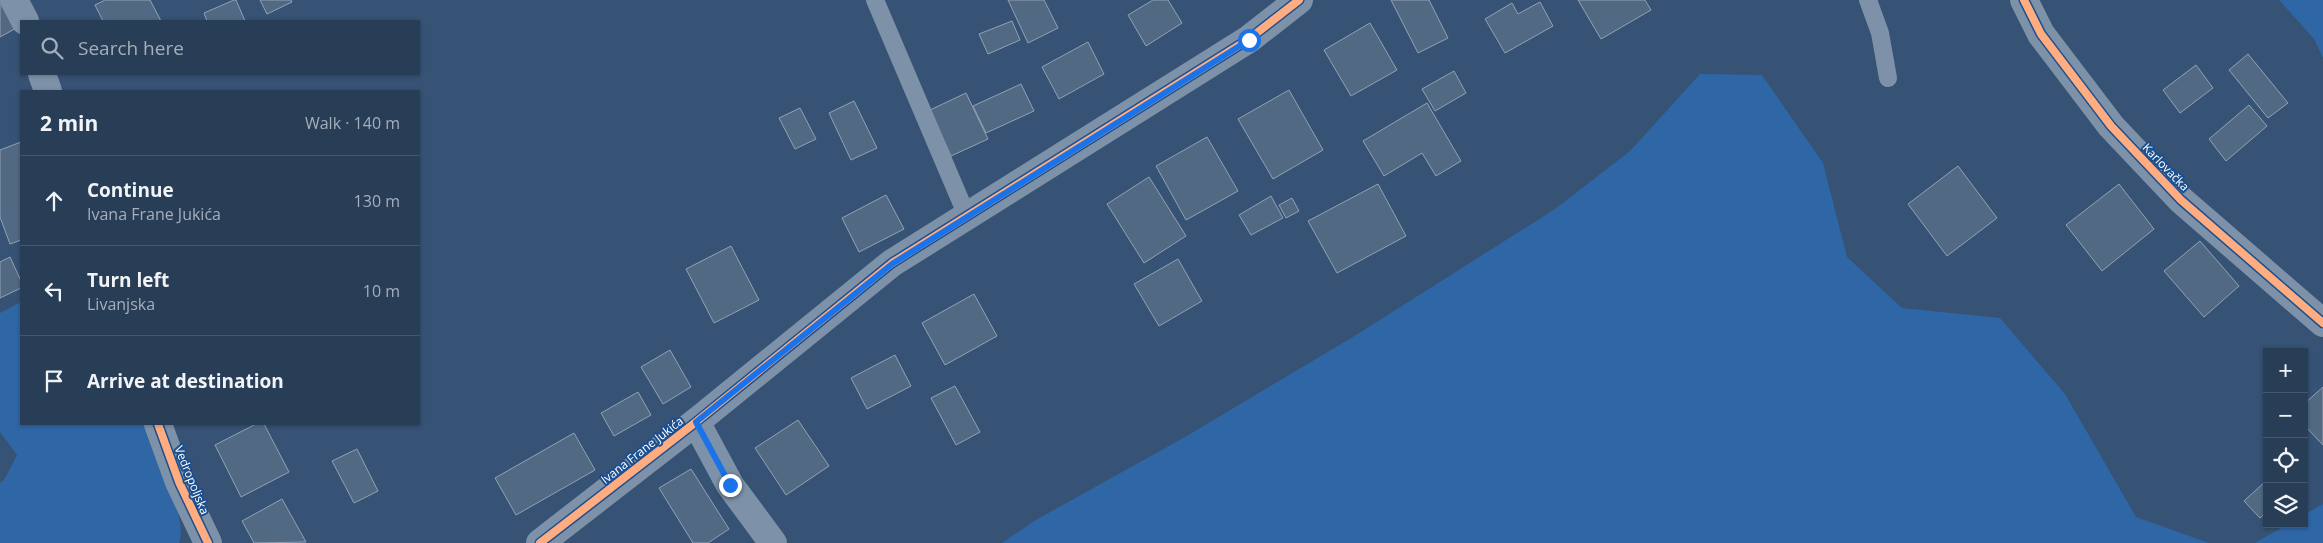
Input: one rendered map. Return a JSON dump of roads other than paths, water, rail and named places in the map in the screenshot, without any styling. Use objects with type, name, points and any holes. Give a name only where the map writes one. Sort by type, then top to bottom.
[{"type":"street","points":[[14,0],[24,20]]},
{"type":"street","name":"Ivana Frane Jukića","points":[[540,543],[696,422],[892,264],[1249,40],[1299,0]]},
{"type":"street","name":"Karlovačka","points":[[2024,0],[2041,34],[2111,126],[2181,200],[2323,323]]},
{"type":"street","points":[[42,75],[48,90]]},
{"type":"street","points":[[696,422],[730,485],[773,543]]},
{"type":"street","name":"Vedropoljska","points":[[158,425],[179,482],[208,543]]},
{"type":"lane","points":[[875,0],[967,216]]},
{"type":"lane","points":[[1868,0],[1880,33],[1888,78]]}]
